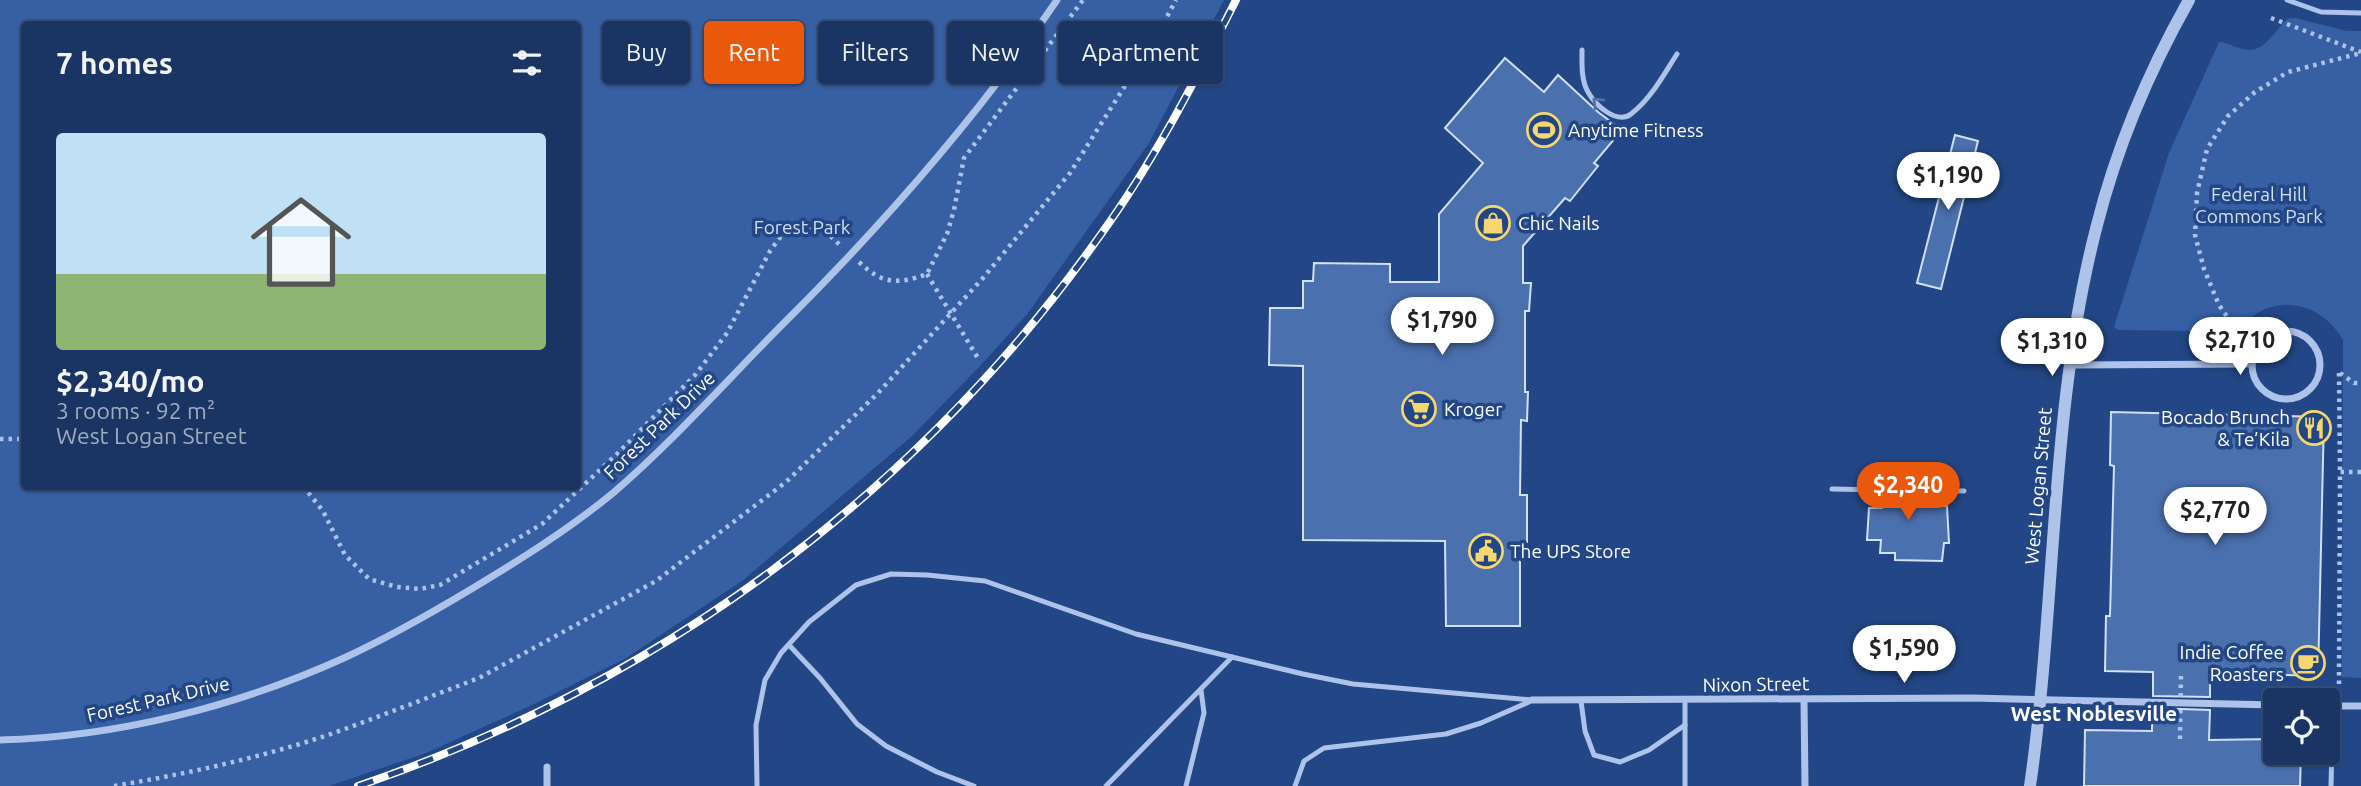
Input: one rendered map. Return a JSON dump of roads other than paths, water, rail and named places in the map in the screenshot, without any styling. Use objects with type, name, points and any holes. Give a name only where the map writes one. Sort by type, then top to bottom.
[{"type":"street","name":"Forest Park Drive","points":[[0,740],[80,733],[144,722],[204,708],[297,677],[414,623],[551,540],[613,493],[851,255],[959,132],[1057,0]]},
{"type":"street","name":"West Logan Street","points":[[2030,786],[2040,700],[2063,423],[2088,261],[2113,172],[2152,71],[2189,0]]},
{"type":"street","points":[[2288,331],[2308,338],[2320,356],[2321,367],[2313,387],[2295,398],[2284,399],[2265,391],[2253,374],[2252,364],[2254,353],[2268,336],[2288,331]]},
{"type":"street","points":[[2071,365],[2252,364]]},
{"type":"street","points":[[1804,699],[1805,786]]},
{"type":"street","name":"Nixon Street","points":[[1532,700],[2040,700],[2263,705]]},
{"type":"street","points":[[2340,706],[2361,706]]},
{"type":"street","points":[[547,767],[547,786]]},
{"type":"lane","points":[[2287,0],[2321,12],[2361,13]]},
{"type":"lane","points":[[1582,50],[1582,67],[1588,93],[1611,115],[1621,118],[1629,117],[1653,91],[1677,54]]},
{"type":"lane","points":[[1832,489],[1882,490]]},
{"type":"lane","points":[[1916,490],[1964,491]]},
{"type":"lane","points":[[758,786],[756,725],[765,680],[809,622],[856,585],[891,574],[985,581],[1136,634],[1353,684],[1532,700]]},
{"type":"lane","points":[[789,645],[857,724],[886,746],[937,772],[974,786]]},
{"type":"lane","points":[[1106,786],[1232,657]]},
{"type":"lane","points":[[1186,786],[1204,713],[1201,690]]},
{"type":"lane","points":[[1295,786],[1304,761],[1324,748],[1446,734],[1481,723],[1532,700]]},
{"type":"lane","points":[[1581,701],[1586,731],[1594,755],[1620,762],[1649,750],[1685,725]]},
{"type":"lane","points":[[1685,701],[1685,786]]},
{"type":"lane","points":[[2331,765],[2331,786]]},
{"type":"railway","points":[[358,786],[468,744],[574,694],[676,636],[772,570],[863,498],[948,418],[1027,331],[1099,237],[1155,151],[1236,0]]},
{"type":"place","name":"Anytime Fitness","points":[[1544,130]]},
{"type":"place","name":"Chic Nails","points":[[1493,223]]},
{"type":"place","name":"Kroger","points":[[1419,409]]},
{"type":"place","name":"Bocado Brunch & Te’Kila","points":[[2314,428]]},
{"type":"place","name":"The UPS Store","points":[[1486,551]]},
{"type":"place","name":"Indie Coffee Roasters","points":[[2308,663]]},
{"type":"district","name":"West Noblesville","points":[[2094,713]]},
{"type":"park label","name":"Federal Hill Commons Park","points":[[2259,205]]},
{"type":"park label","name":"Forest Park","points":[[802,227]]}]
